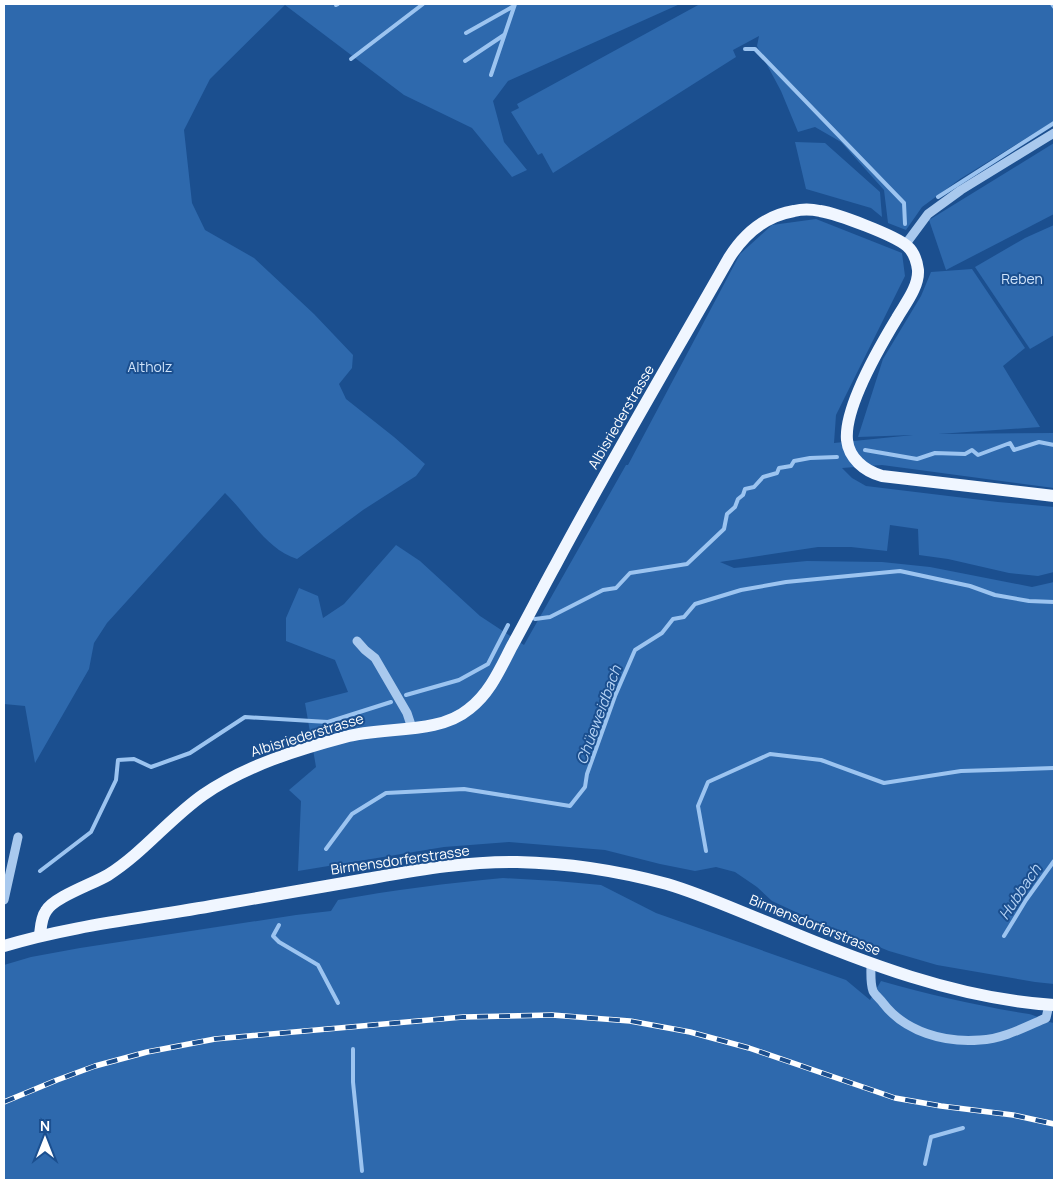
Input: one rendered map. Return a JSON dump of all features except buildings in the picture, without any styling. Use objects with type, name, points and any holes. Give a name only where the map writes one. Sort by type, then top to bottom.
[{"type":"main road","name":"Albisriederstrasse","points":[[40,936],[43,915],[51,904],[108,875],[133,857],[200,797],[225,781],[259,765],[346,736],[375,730],[412,728],[444,723],[457,717],[474,705],[489,688],[556,564],[729,258],[746,235],[761,222],[793,211],[813,210],[838,216],[893,238],[905,245]]},
{"type":"main road","points":[[905,245],[915,257],[918,271],[917,280],[871,363],[849,419],[847,431],[848,445],[853,456],[866,470],[882,476],[1054,496]]},
{"type":"main road","name":"Birmensdorferstrasse","points":[[4,946],[40,936],[428,868],[516,862],[584,867],[626,874],[668,885],[711,899],[871,964],[949,987],[1052,1005]]},
{"type":"lane","points":[[905,245],[928,214],[961,190],[1054,133]]},
{"type":"lane","points":[[357,641],[375,658],[407,713],[412,728]]},
{"type":"lane","points":[[4,900],[18,836]]},
{"type":"lane","points":[[871,964],[874,991],[888,1010],[902,1022],[919,1031],[953,1040],[982,1040],[1012,1032],[1046,1018],[1052,1005]]},
{"type":"green space","name":"Altholz","points":[[4,4],[680,4],[508,81],[493,101],[504,142],[527,170],[512,177],[472,128],[404,95],[285,5],[210,79],[184,130],[192,203],[205,230],[254,258],[314,314],[353,355],[352,368],[339,384],[346,399],[425,464],[416,476],[363,510],[297,559],[276,548],[267,540],[225,493],[107,623],[94,643],[89,669],[35,763],[25,706],[4,704]]},
{"type":"green space","points":[[700,4],[1054,4],[1054,121],[960,179],[922,207],[906,230],[888,223],[884,190],[841,142],[815,127],[798,132],[781,91],[757,46],[759,36],[733,50],[736,57],[553,173],[542,153],[538,155],[511,112],[519,108],[517,104]]},
{"type":"green space","points":[[795,142],[825,143],[880,192],[882,217],[871,208],[806,189]]},
{"type":"green space","points":[[1054,143],[1054,214],[946,270],[929,220]]},
{"type":"green space","points":[[816,219],[902,253],[905,276],[836,415],[834,443],[913,435],[858,437],[883,359],[921,296],[931,272],[972,269],[1025,348],[1003,366],[1040,427],[938,434],[1054,433],[1054,488],[882,465],[842,468],[852,478],[866,486],[1054,507],[1054,572],[1038,576],[1009,573],[948,559],[919,555],[918,529],[890,525],[887,551],[851,547],[818,547],[720,562],[734,568],[807,561],[882,562],[930,567],[1032,587],[1054,582],[1054,984],[937,965],[889,951],[772,901],[757,887],[735,872],[716,867],[695,871],[605,850],[509,842],[444,847],[298,871],[301,801],[289,790],[316,767],[305,703],[348,692],[335,660],[286,641],[286,618],[299,588],[318,596],[323,618],[344,604],[396,545],[420,561],[480,616],[524,645],[626,465],[628,465],[740,254],[772,225]]},
{"type":"green space","name":"Reben","points":[[1054,225],[1054,335],[1030,349],[975,267],[1025,238]]},
{"type":"green space","points":[[503,878],[601,885],[656,913],[846,980],[870,1000],[881,981],[954,1000],[1029,1014],[1054,1023],[1054,1180],[4,1180],[4,965],[31,957],[80,948],[331,911],[338,900],[359,896]]},
{"type":"waterway","points":[[351,59],[423,4]]},
{"type":"waterway","points":[[491,75],[515,4]]},
{"type":"waterway","points":[[466,33],[514,6]]},
{"type":"waterway","points":[[465,61],[504,35]]},
{"type":"waterway","points":[[745,49],[755,49],[904,203],[905,224]]},
{"type":"waterway","points":[[938,197],[1054,123]]},
{"type":"waterway","points":[[865,450],[917,459],[935,453],[965,454],[972,450],[978,455],[1010,443],[1014,450],[1039,442],[1054,445]]},
{"type":"waterway","points":[[535,619],[550,617],[603,590],[616,588],[630,573],[687,564],[724,529],[727,514],[735,507],[745,489],[754,487],[763,477],[777,473],[779,468],[791,466],[794,461],[810,458],[837,457]]},
{"type":"waterway","name":"Chüeweidbach","points":[[326,849],[352,814],[386,793],[464,789],[570,806],[585,787],[587,774],[615,696],[635,650],[662,633],[673,619],[684,617],[695,604],[741,590],[786,582],[900,571],[970,586],[995,595],[1029,601],[1054,602]]},
{"type":"waterway","points":[[406,695],[459,680],[488,664],[508,625]]},
{"type":"waterway","points":[[40,871],[91,832],[116,780],[118,760],[134,759],[151,767],[190,753],[245,717],[328,722],[391,702]]},
{"type":"waterway","points":[[706,851],[698,806],[708,782],[770,754],[821,760],[884,783],[961,771],[1054,768]]},
{"type":"waterway","name":"Hubbach","points":[[1004,936],[1026,900],[1054,861]]},
{"type":"waterway","points":[[279,925],[273,936],[279,942],[318,965],[338,1003]]},
{"type":"waterway","points":[[353,1049],[353,1082],[362,1171]]},
{"type":"waterway","name":"Hubbach","points":[[925,1164],[931,1137],[963,1128]]},
{"type":"railway","points":[[4,1102],[95,1066],[147,1052],[215,1039],[463,1017],[552,1015],[630,1021],[690,1032],[749,1048],[895,1098],[1013,1115],[1054,1124]]}]
